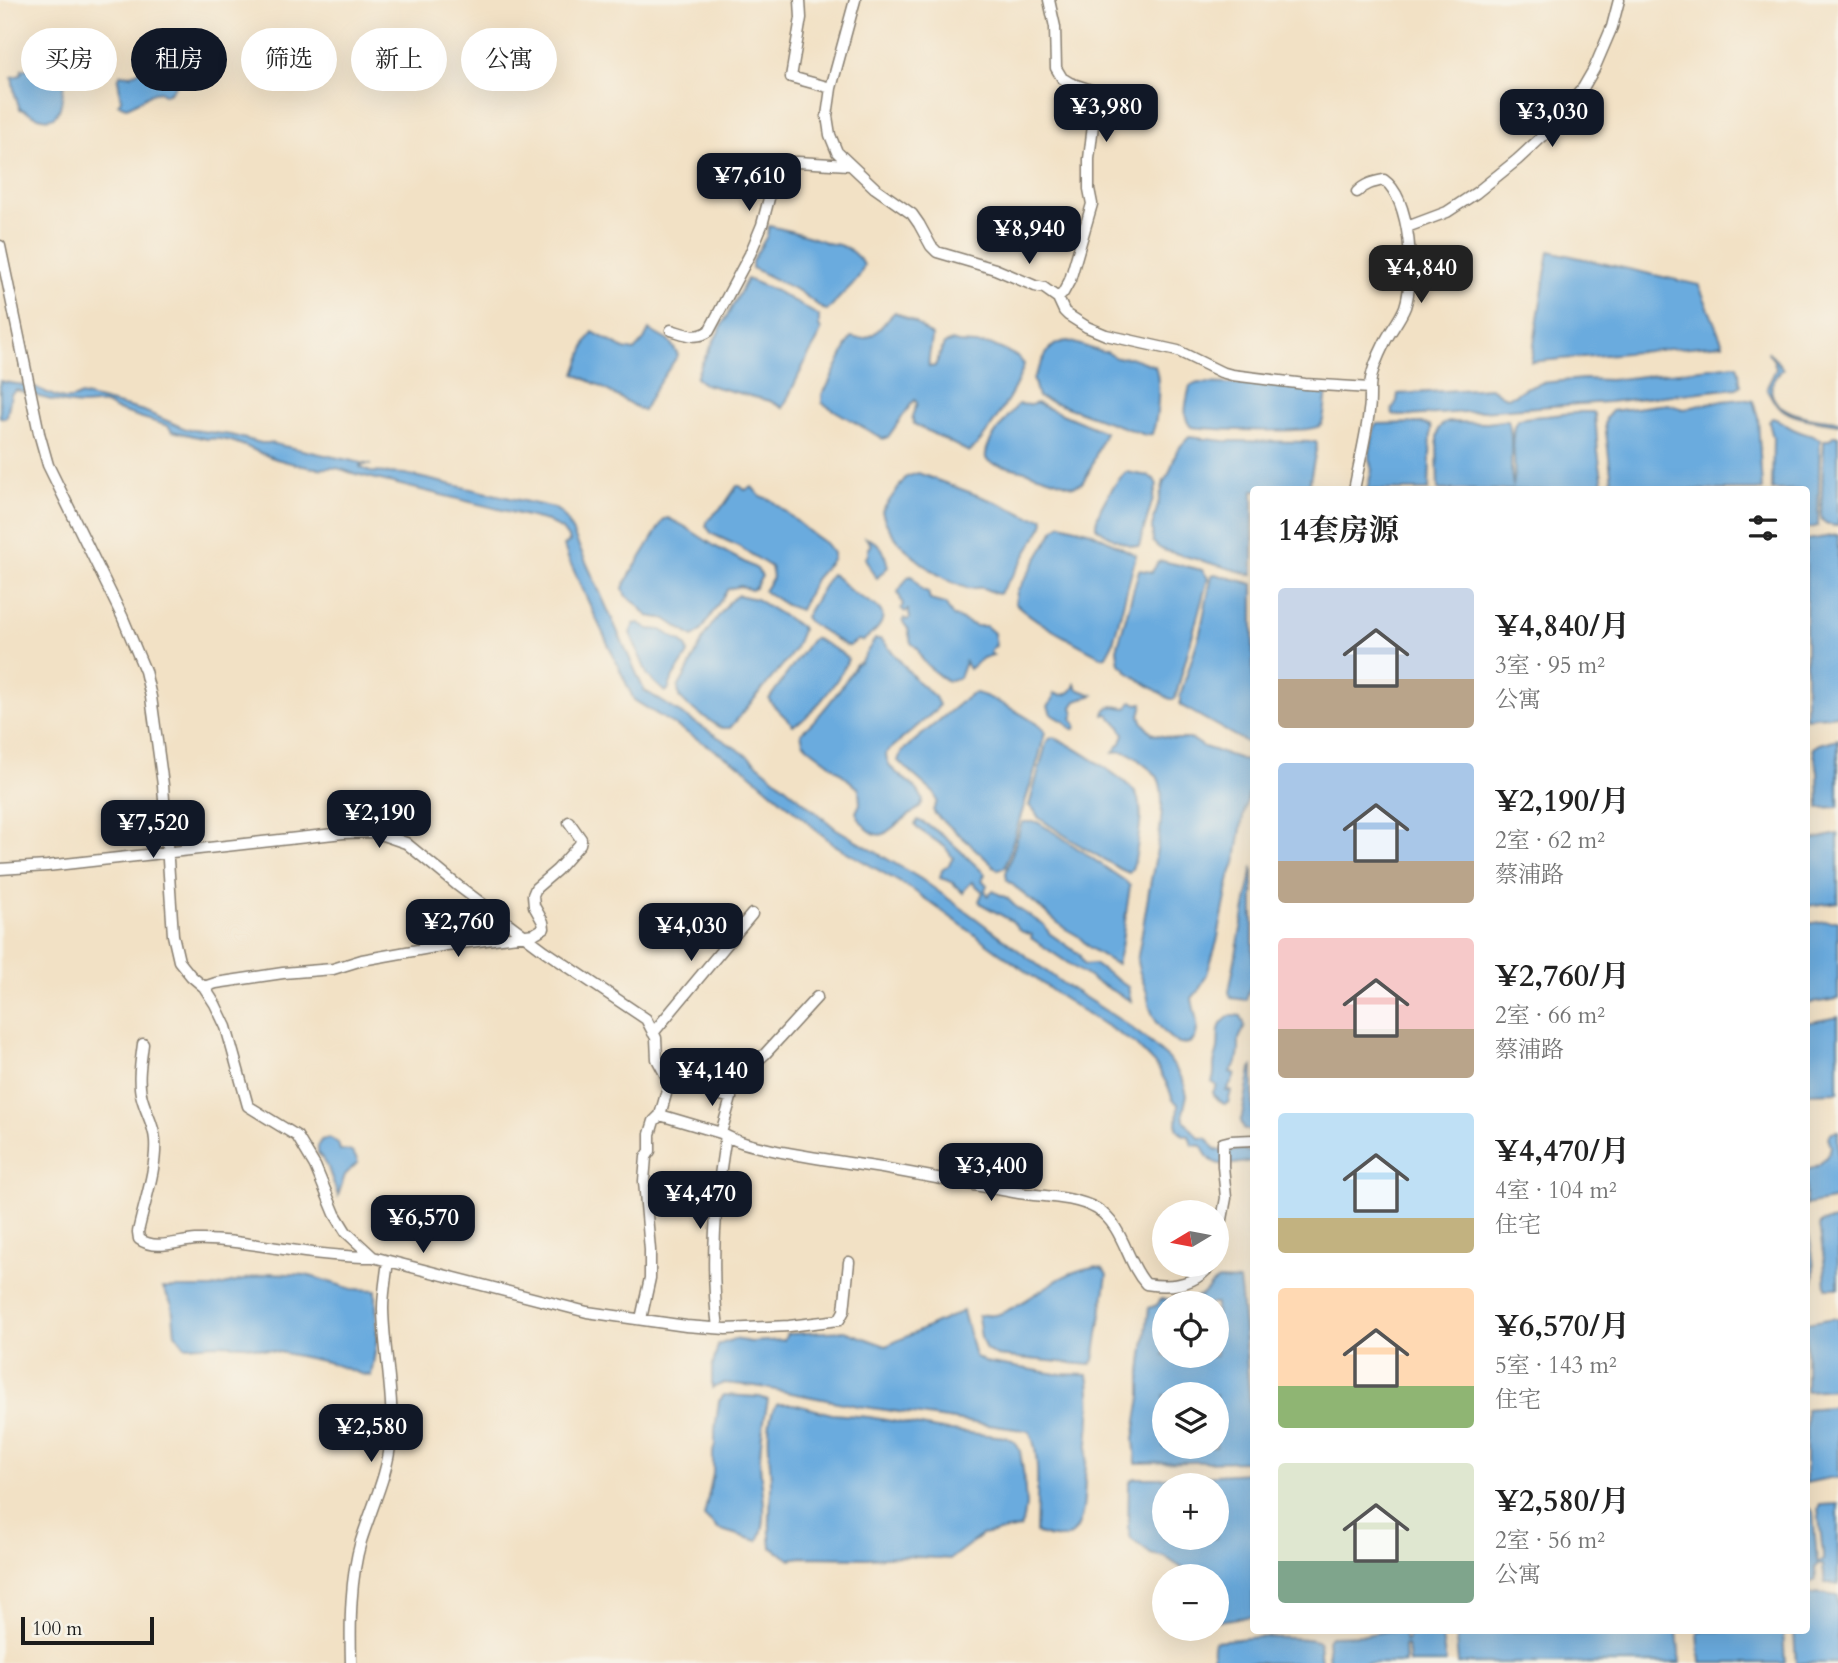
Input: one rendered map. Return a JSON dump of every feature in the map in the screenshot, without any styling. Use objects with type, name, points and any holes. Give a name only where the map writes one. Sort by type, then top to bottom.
[{"type":"street","points":[[800,0],[802,18],[791,77],[831,88]]},
{"type":"street","points":[[855,0],[831,88],[827,116],[830,135],[837,152],[849,165],[875,188],[912,214],[937,252],[995,269],[1044,288],[1058,298],[1064,311],[1087,327],[1106,335],[1178,351],[1221,372],[1305,384],[1370,388]]},
{"type":"street","points":[[1049,0],[1055,27],[1056,68],[1062,78],[1070,83],[1094,91],[1098,95],[1099,104],[1088,159],[1092,204],[1070,280],[1058,298]]},
{"type":"street","points":[[1407,227],[1447,212],[1476,193],[1557,123],[1594,69],[1612,27],[1619,0]]},
{"type":"street","points":[[671,330],[701,337],[709,331],[750,254],[780,169],[787,163],[797,162],[849,165]]},
{"type":"street","points":[[1355,486],[1369,413],[1371,378],[1384,344],[1401,317],[1406,303],[1410,250],[1402,208],[1391,186],[1384,180],[1364,186],[1357,192]]},
{"type":"street","points":[[0,246],[48,465],[122,616],[145,671],[163,785],[173,935],[180,961],[204,987],[226,1027],[248,1107],[297,1136],[315,1166],[335,1214],[346,1232],[373,1257]]},
{"type":"street","points":[[204,987],[234,980],[332,969],[362,960],[446,945],[534,934],[544,928],[534,906],[533,895],[536,888],[557,870],[580,844],[581,839],[569,822]]},
{"type":"street","points":[[0,869],[343,833],[374,832],[406,843],[523,934],[646,1019],[656,1038],[657,1059],[670,1080],[731,1098],[723,1134],[714,1246],[713,1284],[718,1328]]},
{"type":"street","points":[[653,1033],[752,914]]},
{"type":"street","points":[[722,1095],[765,1054],[817,996]]},
{"type":"street","points":[[143,1044],[140,1087],[155,1142],[138,1232],[139,1239],[144,1243],[157,1245],[195,1240],[225,1241],[342,1257],[373,1257],[587,1312],[718,1328],[789,1326],[839,1320],[844,1311],[849,1262]]},
{"type":"street","points":[[641,1319],[650,1278],[643,1181],[646,1157],[650,1150],[650,1134],[654,1121],[660,1115],[670,1080]]},
{"type":"street","points":[[660,1115],[723,1134],[749,1145],[824,1160],[1074,1200],[1095,1208],[1112,1223],[1146,1284],[1177,1286],[1193,1278]]},
{"type":"street","points":[[1226,1200],[1223,1143],[1250,1140]]},
{"type":"street","points":[[351,1663],[350,1627],[354,1578],[361,1542],[385,1475],[391,1440],[383,1307],[388,1261]]},
{"type":"water","points":[[121,74],[130,75],[131,91],[159,91],[126,107],[118,104],[121,100],[118,79]]},
{"type":"water","points":[[21,75],[21,91],[63,91],[58,112],[50,118],[20,109],[12,77]]},
{"type":"water","points":[[769,226],[843,246],[862,262],[862,270],[833,306],[827,310],[823,309],[799,291],[752,268],[752,261],[767,236]]},
{"type":"water","points":[[1549,251],[1699,285],[1723,344],[1531,362]]},
{"type":"water","points":[[747,279],[776,291],[819,316],[821,330],[817,341],[783,408],[770,401],[704,384],[696,378]]},
{"type":"water","points":[[895,312],[916,323],[932,336],[929,367],[935,366],[944,344],[952,341],[992,345],[1017,356],[1024,364],[1001,411],[969,452],[914,424],[912,416],[917,403],[915,400],[888,437],[883,439],[822,403],[822,394],[851,337],[859,339],[871,336]]},
{"type":"water","points":[[649,330],[670,342],[678,355],[643,411],[575,374],[593,332],[624,349],[634,351]]},
{"type":"water","points":[[1068,341],[1107,352],[1116,358],[1130,357],[1155,366],[1158,400],[1152,434],[1145,435],[1038,397],[1033,378],[1050,349]]},
{"type":"water","points":[[1767,351],[1783,369],[1772,385],[1773,396],[1780,406],[1812,418],[1838,421],[1838,424],[1795,416],[1778,406],[1767,387],[1776,369]]},
{"type":"water","points":[[1734,365],[1738,368],[1741,385],[1737,388],[1608,402],[1408,416],[1393,415],[1392,410],[1398,394],[1490,388],[1507,397],[1541,383],[1583,379],[1610,380]]},
{"type":"water","points":[[0,381],[33,387],[62,399],[81,395],[144,411],[186,429],[231,435],[371,465],[360,465],[370,472],[405,474],[554,508],[568,522],[644,690],[748,756],[835,828],[921,879],[1062,983],[1146,1039],[1169,1059],[1183,1080],[1187,1095],[1184,1120],[1199,1138],[1207,1138],[1214,1148],[1220,1151],[1250,1152],[1250,1161],[1216,1163],[1202,1146],[1192,1145],[1189,1136],[1182,1134],[1177,1128],[1178,1104],[1173,1100],[1158,1068],[1135,1044],[1061,997],[913,890],[833,844],[744,768],[634,700],[568,558],[564,546],[570,541],[562,530],[547,521],[337,468],[299,465],[226,440],[207,439],[172,431],[168,426],[102,404],[65,403],[16,390],[11,394],[7,416],[0,417]]},
{"type":"water","points":[[1198,383],[1325,390],[1327,393],[1324,415],[1321,425],[1299,430],[1191,427],[1185,413],[1186,402],[1190,386]]},
{"type":"water","points":[[1742,399],[1753,401],[1758,417],[1762,486],[1613,486],[1605,424],[1612,411],[1667,404],[1684,409]]},
{"type":"water","points":[[1036,403],[1105,432],[1082,483],[1073,486],[986,459],[990,442],[1018,404]]},
{"type":"water","points":[[1574,413],[1595,414],[1603,486],[1438,486],[1437,437],[1443,424],[1508,420],[1513,485],[1513,430],[1517,421]]},
{"type":"water","points":[[1772,418],[1779,420],[1794,430],[1820,439],[1818,526],[1810,528],[1810,486],[1772,486],[1773,438],[1769,422]]},
{"type":"water","points":[[1422,423],[1430,426],[1429,486],[1368,486],[1372,470],[1369,458],[1377,424]]},
{"type":"water","points":[[1838,436],[1838,526],[1822,520],[1821,514],[1824,440]]},
{"type":"water","points":[[1189,437],[1224,441],[1316,442],[1309,486],[1250,486],[1250,574],[1163,550],[1153,542],[1152,527],[1164,481],[1177,450]]},
{"type":"water","points":[[1126,472],[1148,476],[1154,479],[1157,485],[1139,546],[1123,543],[1096,527],[1106,498]]},
{"type":"water","points":[[918,473],[1030,517],[1043,518],[1043,525],[999,594],[983,588],[967,588],[942,577],[916,558],[894,535],[882,511],[906,477]]},
{"type":"water","points":[[737,486],[745,490],[752,487],[760,496],[771,500],[825,543],[833,553],[833,558],[815,579],[800,610],[786,605],[764,591],[773,577],[771,567],[738,546],[712,534],[706,526]]},
{"type":"water","points":[[668,518],[757,569],[762,576],[751,590],[740,586],[728,589],[700,632],[693,637],[666,619],[648,616],[625,595],[623,588],[664,519]]},
{"type":"water","points":[[1061,524],[1091,532],[1136,555],[1113,643],[1106,656],[1102,657],[1054,631],[1015,603],[1017,592],[1055,529]]},
{"type":"water","points":[[1838,535],[1838,715],[1810,718],[1810,539]]},
{"type":"water","points":[[866,538],[879,545],[885,556],[888,567],[877,578],[865,558],[871,545]]},
{"type":"water","points":[[1158,562],[1202,570],[1208,578],[1175,699],[1170,699],[1129,673],[1119,664],[1117,649],[1139,570],[1152,572]]},
{"type":"water","points":[[831,574],[881,611],[881,622],[863,641],[845,645],[805,617]]},
{"type":"water","points":[[1212,575],[1250,583],[1250,744],[1180,705],[1180,696],[1200,633]]},
{"type":"water","points":[[912,576],[922,590],[928,592],[930,600],[945,604],[953,616],[976,626],[986,626],[994,633],[996,646],[990,653],[993,655],[983,658],[969,669],[965,662],[959,678],[947,681],[929,667],[911,643],[908,629],[903,622],[904,618],[910,618],[908,610],[905,612],[901,608],[903,605],[898,592],[908,577]]},
{"type":"water","points":[[738,595],[756,599],[802,630],[787,660],[730,728],[721,728],[688,706],[679,697],[678,688],[706,633],[729,602]]},
{"type":"water","points":[[639,623],[649,629],[661,630],[687,648],[688,654],[665,692],[648,676],[630,633],[634,624]]},
{"type":"water","points":[[815,638],[848,659],[816,707],[793,725],[769,699]]},
{"type":"water","points":[[875,639],[884,642],[917,681],[935,697],[939,705],[886,753],[891,767],[915,788],[923,801],[920,807],[880,835],[867,829],[856,812],[860,804],[859,789],[809,748],[803,742],[801,733],[831,701]]},
{"type":"water","points":[[1075,684],[1077,689],[1093,695],[1076,701],[1072,707],[1072,719],[1076,725],[1075,729],[1071,729],[1051,714],[1048,706],[1054,693],[1067,694]]},
{"type":"water","points":[[975,693],[1012,709],[1045,732],[1005,867],[998,870],[935,814],[935,794],[898,761],[901,752]]},
{"type":"water","points":[[1132,701],[1143,703],[1140,716],[1153,734],[1192,739],[1204,747],[1250,764],[1250,788],[1236,860],[1207,974],[1192,998],[1197,1030],[1194,1040],[1189,1043],[1176,1042],[1160,1027],[1150,1008],[1137,961],[1156,857],[1162,799],[1161,787],[1155,773],[1126,752],[1113,752],[1121,743],[1124,734],[1108,714],[1104,715],[1105,711],[1116,706],[1127,708]]},
{"type":"water","points":[[1053,737],[1106,768],[1135,793],[1140,808],[1140,822],[1135,858],[1129,873],[1076,843],[1039,818],[1029,806],[1046,744]]},
{"type":"water","points":[[1838,739],[1838,807],[1819,808],[1818,772],[1813,748]]},
{"type":"water","points":[[918,820],[945,838],[985,874],[982,880],[987,885],[985,890],[988,896],[993,891],[1007,898],[1017,908],[1044,925],[1049,933],[1079,954],[1084,965],[1094,964],[1128,987],[1131,1001],[1093,980],[1031,938],[1032,935],[1020,931],[1012,921],[981,904],[979,901],[983,892],[972,882],[963,893],[952,882],[940,878],[942,870],[953,858],[945,847],[917,828],[915,825]]},
{"type":"water","points":[[1023,822],[1037,822],[1130,886],[1117,964],[1090,948],[1007,880],[1006,873]]},
{"type":"water","points":[[1838,834],[1838,902],[1810,906],[1810,840]]},
{"type":"water","points":[[1250,882],[1250,987],[1246,1000],[1231,998],[1229,992]]},
{"type":"water","points":[[1838,921],[1838,999],[1810,1003],[1810,923]]},
{"type":"water","points":[[1232,1015],[1241,1016],[1245,1026],[1239,1039],[1237,1062],[1230,1072],[1235,1074],[1226,1091],[1231,1091],[1228,1103],[1224,1104],[1213,1095],[1217,1086],[1212,1082],[1220,1026]]},
{"type":"water","points":[[1838,1017],[1838,1092],[1810,1093],[1810,1022]]},
{"type":"water","points":[[1250,1074],[1250,1130],[1244,1130],[1241,1121]]},
{"type":"water","points":[[1838,1131],[1838,1199],[1810,1204],[1810,1168],[1818,1165],[1827,1155],[1831,1147],[1828,1137],[1832,1132]]},
{"type":"water","points":[[329,1138],[338,1143],[340,1150],[352,1152],[358,1162],[345,1175],[338,1196],[327,1165],[318,1153],[321,1140]]},
{"type":"water","points":[[1838,1220],[1838,1288],[1826,1288],[1819,1226],[1821,1222]]},
{"type":"water","points":[[1810,1242],[1814,1269],[1810,1287]]},
{"type":"water","points":[[1095,1267],[1103,1269],[1107,1275],[1094,1360],[1090,1365],[997,1356],[986,1350],[981,1338],[978,1316],[1002,1313],[1061,1278]]},
{"type":"water","points":[[270,1273],[307,1275],[352,1289],[376,1290],[377,1340],[371,1376],[327,1362],[245,1345],[185,1346],[175,1333],[172,1305],[163,1288],[212,1288]]},
{"type":"water","points":[[1219,1280],[1239,1281],[1250,1404],[1250,1461],[1136,1463],[1134,1439],[1141,1397],[1141,1371],[1149,1308],[1152,1307],[1152,1368],[1229,1368],[1229,1291],[1206,1291]]},
{"type":"water","points":[[963,1311],[975,1356],[985,1362],[1057,1374],[1088,1375],[1090,1413],[1084,1502],[1080,1521],[1070,1535],[1053,1538],[1036,1533],[1037,1466],[1036,1452],[1029,1431],[858,1406],[755,1386],[724,1383],[712,1388],[712,1369],[718,1345],[734,1339],[751,1342],[784,1340],[787,1334],[845,1331],[886,1346]]},
{"type":"water","points":[[1838,1318],[1838,1389],[1810,1391],[1810,1322]]},
{"type":"water","points":[[724,1395],[768,1400],[760,1453],[764,1522],[758,1541],[718,1529],[704,1516],[713,1474],[719,1401]]},
{"type":"water","points":[[778,1404],[793,1404],[832,1414],[869,1417],[942,1430],[1006,1437],[1016,1443],[1020,1451],[1024,1477],[1026,1505],[1020,1528],[982,1535],[950,1559],[903,1556],[790,1559],[771,1547],[770,1539],[769,1431],[772,1411]]},
{"type":"water","points":[[1838,1406],[1838,1478],[1810,1482],[1810,1409]]},
{"type":"water","points":[[1250,1473],[1250,1616],[1229,1620],[1229,1564],[1176,1564],[1165,1557],[1151,1554],[1131,1539],[1128,1527],[1131,1480],[1152,1478],[1152,1550],[1229,1550],[1229,1474]]},
{"type":"water","points":[[1838,1504],[1838,1584],[1825,1583],[1823,1565],[1817,1564],[1816,1580],[1810,1582],[1810,1508],[1813,1512],[1817,1561],[1823,1560],[1818,1509],[1820,1505]]},
{"type":"water","points":[[1810,1594],[1838,1596],[1838,1663],[1796,1663],[1794,1634],[1810,1634]]},
{"type":"water","points":[[1404,1634],[1407,1641],[1409,1634],[1441,1634],[1446,1663],[1409,1663],[1407,1645],[1404,1646],[1405,1663],[1329,1663],[1327,1640],[1330,1636]]},
{"type":"water","points":[[1677,1634],[1680,1663],[1458,1663],[1456,1640],[1459,1636]]},
{"type":"water","points":[[1698,1634],[1783,1634],[1785,1663],[1700,1663]]},
{"type":"water","points":[[1260,1637],[1313,1640],[1319,1642],[1321,1663],[1217,1663],[1213,1653],[1214,1641]]}]
